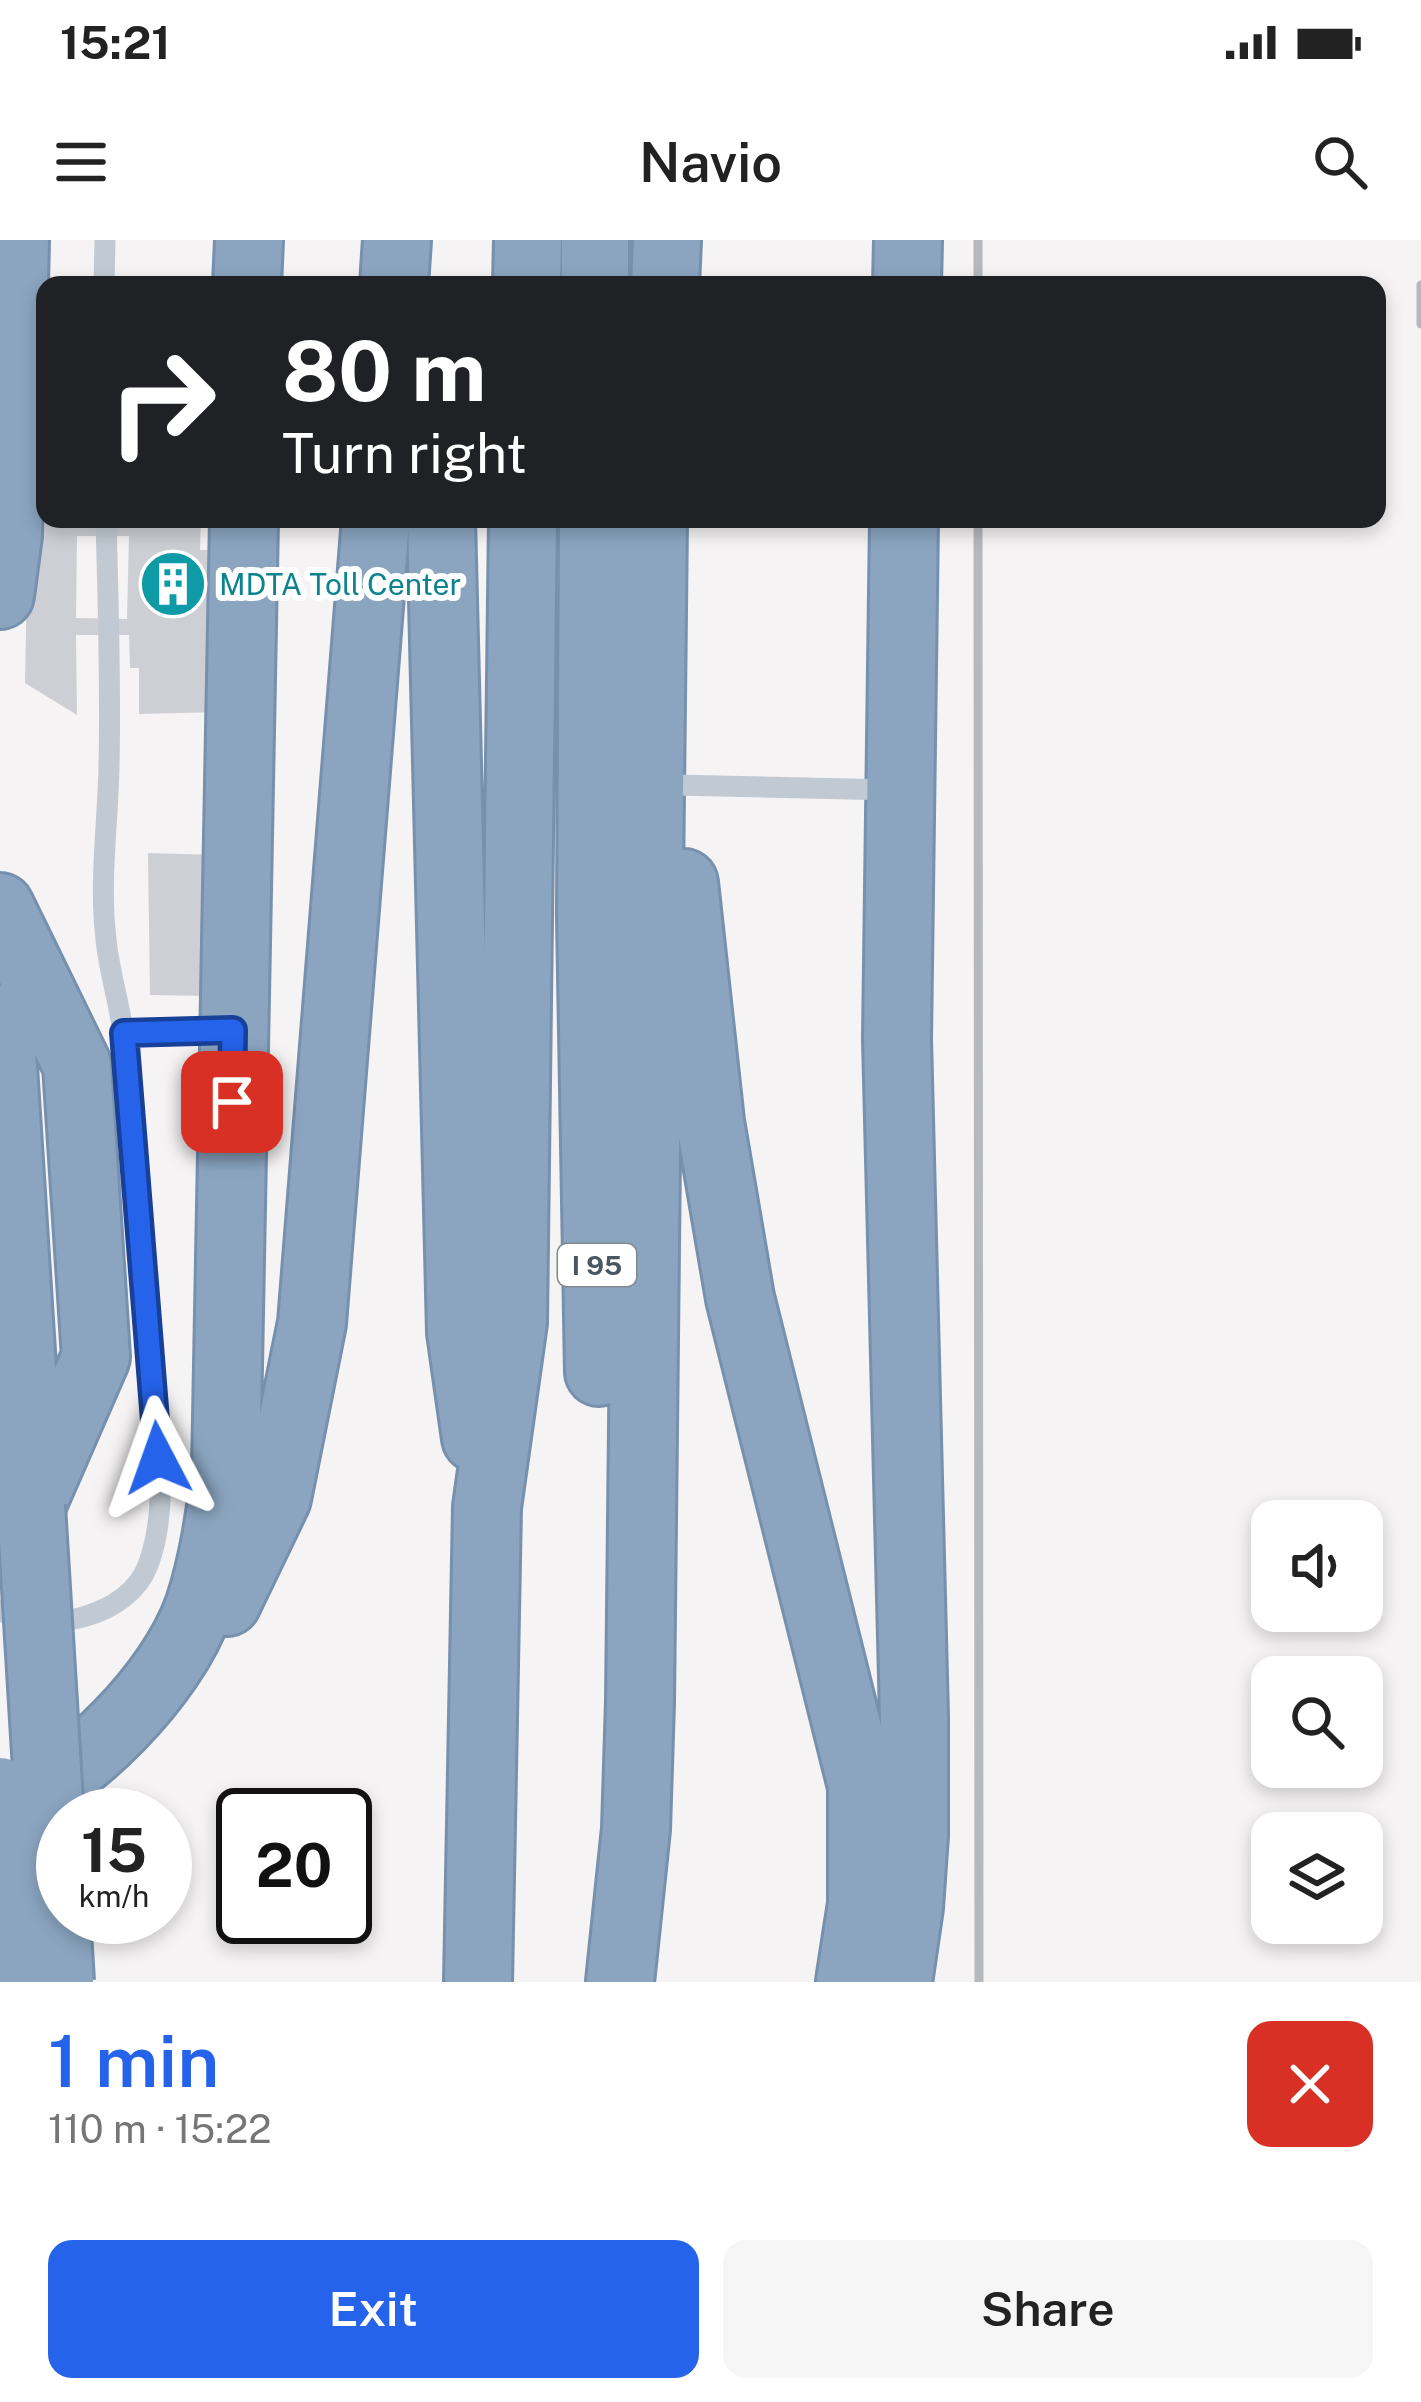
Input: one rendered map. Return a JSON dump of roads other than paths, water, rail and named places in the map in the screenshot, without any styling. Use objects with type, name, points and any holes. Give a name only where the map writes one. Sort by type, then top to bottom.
[{"type":"highway","points":[[0,595],[8,536],[15,240]]},
{"type":"highway","points":[[247,276],[249,240]]},
{"type":"highway","points":[[395,276],[397,240]]},
{"type":"highway","points":[[434,240],[435,276]]},
{"type":"highway","points":[[527,276],[528,240]]},
{"type":"highway","points":[[595,240],[595,276]]},
{"type":"highway","points":[[665,276],[667,240]]},
{"type":"highway","points":[[907,276],[908,240]]},
{"type":"highway","points":[[162,1673],[197,1612],[216,1548],[226,1471],[244,528]]},
{"type":"highway","points":[[0,1811],[61,1774],[114,1731],[162,1673],[215,1626],[277,1498],[312,1323],[375,528]]},
{"type":"highway","name":"I 95","points":[[441,528],[461,1332],[487,1507]]},
{"type":"highway","name":"I 95","points":[[478,1982],[487,1507],[513,1322],[524,528]]},
{"type":"highway","name":"I 95","points":[[593,528],[590,917],[599,1374],[596,1583],[601,1982]]},
{"type":"highway","name":"I 95","points":[[620,1982],[636,1828],[640,1702],[653,528]]},
{"type":"highway","points":[[898,1982],[909,1907],[914,1717],[897,1039],[904,528]]},
{"type":"highway","points":[[650,600],[710,1122],[740,1298],[862,1786],[862,1904],[850,1982]]},
{"type":"highway","points":[[0,907],[100,1049],[96,1357],[31,1506]]},
{"type":"highway","points":[[1,1040],[60,1982]]},
{"type":"highway","points":[[0,1791],[13,1982]]},
{"type":"lane","points":[[104,276],[105,240]]},
{"type":"lane","points":[[0,1610],[22,1622],[58,1622],[121,1601],[147,1569],[158,1528],[154,1384],[100,1049],[110,716],[106,528]]},
{"type":"lane","points":[[674,785],[901,790]]},
{"type":"lane","points":[[100,1049],[233,1030]]},
{"type":"railway","points":[[978,240],[978,276]]},
{"type":"railway","points":[[1421,285],[1421,324]]},
{"type":"railway","points":[[978,528],[979,1982]]},
{"type":"place","name":"MDTA Toll Center","points":[[173,584]]}]
